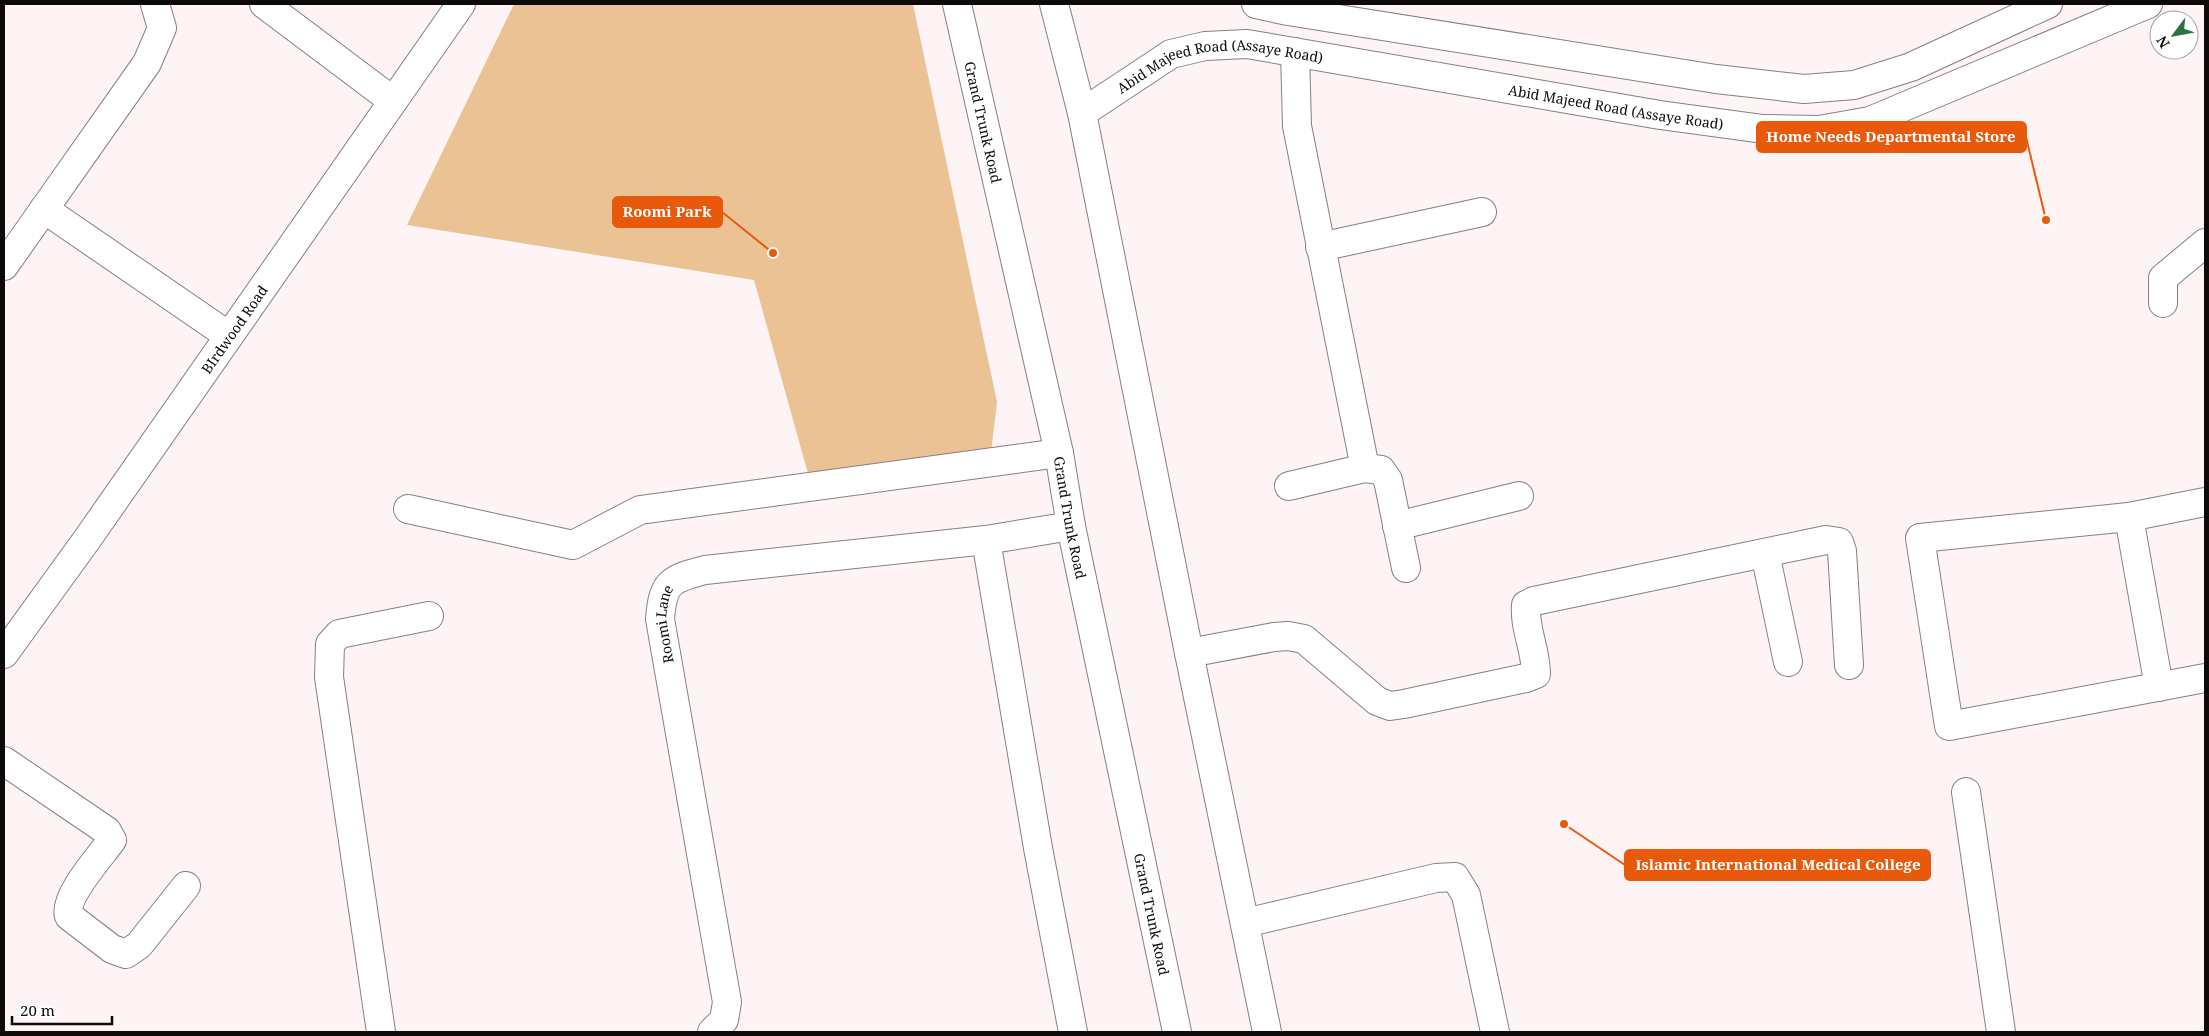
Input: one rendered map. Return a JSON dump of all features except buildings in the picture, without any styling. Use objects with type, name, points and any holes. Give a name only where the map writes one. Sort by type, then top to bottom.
[{"type":"main road","points":[[4,266],[147,63],[162,28],[155,4]]},
{"type":"main road","points":[[264,4],[393,101]]},
{"type":"main road","name":"BIrdwood Road","points":[[4,654],[88,538],[461,4]]},
{"type":"main road","name":"Grand Trunk Road","points":[[957,4],[1059,453],[1071,526],[1177,1032]]},
{"type":"main road","points":[[1054,4],[1082,113],[1189,653],[1267,1032]]},
{"type":"main road","points":[[1256,4],[1288,11],[1706,78],[1804,88],[1854,85],[1911,67],[2048,4]]},
{"type":"main road","name":"Abid Majeed Road (Assaye Road)","points":[[1082,113],[1171,54],[1205,46],[1246,44],[1660,115],[1763,129],[1819,130],[1870,121],[2148,4]]},
{"type":"main road","points":[[1295,52],[1297,126],[1365,468]]},
{"type":"main road","points":[[44,209],[229,336]]},
{"type":"main road","points":[[1320,247],[1482,212]]},
{"type":"main road","points":[[2163,303],[2163,278],[2205,243]]},
{"type":"main road","points":[[408,509],[573,545],[640,510],[1059,453]]},
{"type":"main road","points":[[1290,486],[1365,468],[1381,470],[1388,480],[1406,568]]},
{"type":"main road","points":[[1397,526],[1519,496]]},
{"type":"main road","points":[[2205,502],[2129,517],[1920,538],[1949,726],[2205,678]]},
{"type":"main road","points":[[2129,517],[2159,687]]},
{"type":"main road","name":"Roomi Lane","points":[[712,1032],[724,1020],[727,1002],[660,619],[666,588],[678,577],[705,570],[986,540],[1071,526]]},
{"type":"main road","points":[[986,540],[1072,1032]]},
{"type":"main road","points":[[1189,653],[1274,637],[1288,636],[1304,639],[1377,702],[1390,706],[1404,704],[1526,678],[1536,674],[1536,661],[1525,615],[1526,605],[1534,601],[1826,540],[1839,542],[1842,551],[1849,665]]},
{"type":"main road","points":[[1764,553],[1788,662]]},
{"type":"main road","points":[[381,1032],[328,677],[330,644],[339,634],[429,616]]},
{"type":"main road","points":[[4,761],[107,831],[112,840],[73,894],[67,909],[69,916],[112,949],[126,954],[139,945],[186,886]]},
{"type":"main road","points":[[1966,792],[2001,1032]]},
{"type":"main road","points":[[1245,923],[1436,878],[1455,877],[1466,894],[1495,1032]]},
{"type":"shaded area","points":[[514,4],[913,4],[997,402],[989,470],[814,495],[754,280],[407,225]]},
{"type":"place","name":"Home Needs Departmental Store","points":[[2046,220]]},
{"type":"place","name":"Roomi Park","points":[[773,253]]},
{"type":"place","name":"Islamic International Medical College","points":[[1564,824]]}]
